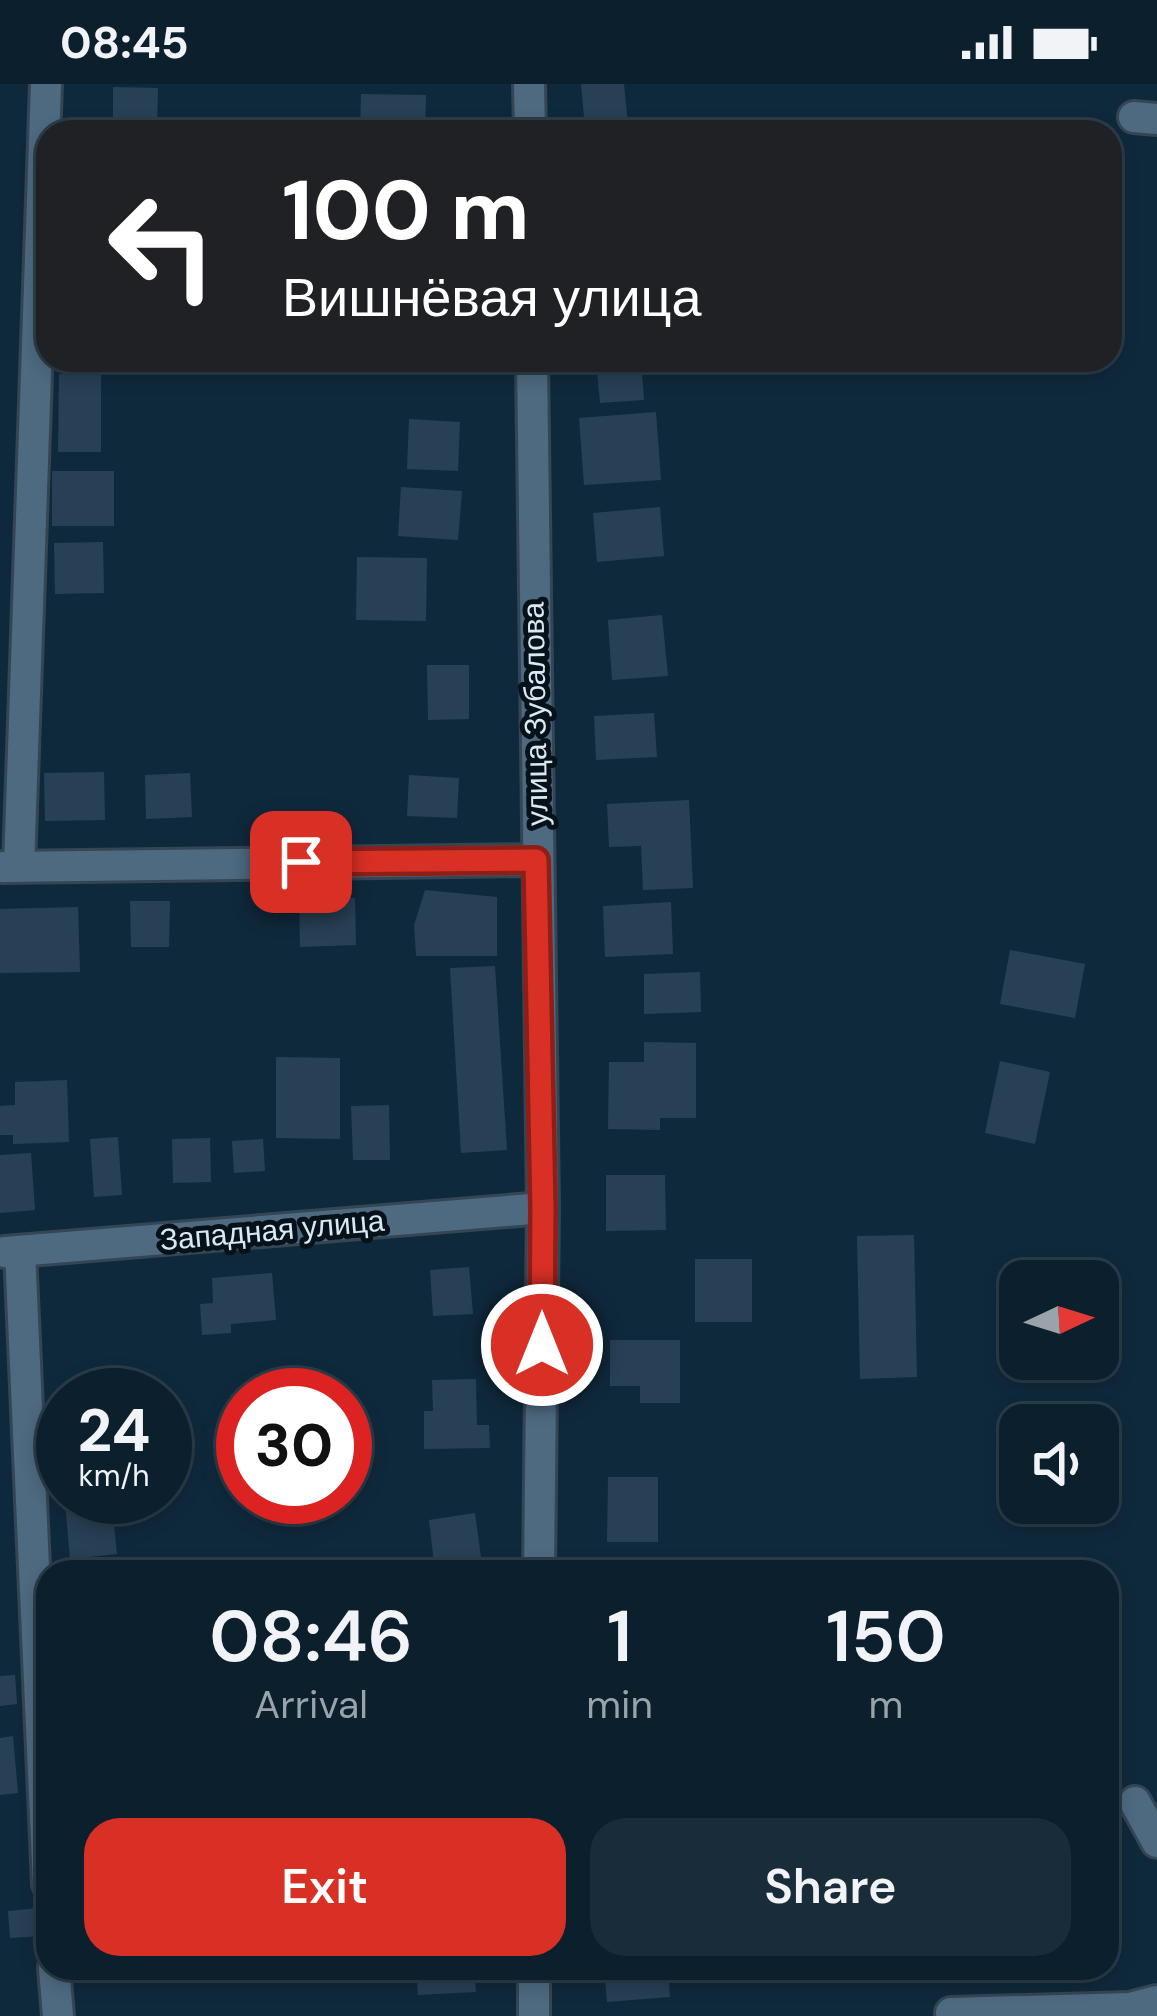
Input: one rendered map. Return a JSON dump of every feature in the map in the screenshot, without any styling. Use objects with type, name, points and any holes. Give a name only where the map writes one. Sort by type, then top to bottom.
[{"type":"street","points":[[44,120],[46,84]]},
{"type":"street","points":[[529,84],[530,120]]},
{"type":"street","points":[[36,302],[10,867],[536,860]]},
{"type":"street","name":"улица Зубалова","points":[[532,372],[543,1208],[539,1560]]},
{"type":"street","name":"Западная улица","points":[[10,1252],[543,1208]]},
{"type":"street","points":[[10,1252],[36,1684]]},
{"type":"street","points":[[1135,1802],[1157,1842]]},
{"type":"street","points":[[55,1980],[58,2016]]},
{"type":"street","points":[[534,1980],[534,2016]]},
{"type":"street","points":[[951,2013],[1130,2008],[1157,2001]]},
{"type":"building","points":[[581,84],[624,84],[628,120],[584,120]]},
{"type":"building","points":[[113,87],[158,88],[157,120],[113,120]]},
{"type":"building","points":[[361,94],[426,95],[425,120],[360,120]]},
{"type":"building","points":[[597,372],[642,372],[644,400],[600,403]]},
{"type":"building","points":[[59,374],[101,374],[101,452],[58,452]]},
{"type":"building","points":[[656,412],[661,480],[584,485],[579,418]]},
{"type":"building","points":[[409,419],[460,422],[458,471],[407,469]]},
{"type":"building","points":[[52,471],[114,471],[114,526],[52,526]]},
{"type":"building","points":[[401,487],[462,491],[458,540],[398,536]]},
{"type":"building","points":[[660,507],[664,556],[597,562],[593,513]]},
{"type":"building","points":[[103,542],[104,593],[55,594],[54,543]]},
{"type":"building","points":[[357,557],[427,558],[426,621],[356,620]]},
{"type":"building","points":[[662,615],[668,676],[612,680],[608,620]]},
{"type":"building","points":[[427,665],[469,665],[469,719],[428,720]]},
{"type":"building","points":[[654,713],[657,757],[596,760],[594,716]]},
{"type":"building","points":[[104,772],[105,820],[45,821],[44,773]]},
{"type":"building","points":[[190,773],[192,817],[146,819],[145,775]]},
{"type":"building","points":[[409,775],[459,778],[457,818],[407,816]]},
{"type":"building","points":[[689,800],[693,888],[643,890],[641,846],[609,847],[607,804]]},
{"type":"building","points":[[425,890],[497,897],[497,956],[416,956],[414,925]]},
{"type":"building","points":[[355,898],[356,945],[300,947],[299,899]]},
{"type":"building","points":[[130,901],[170,901],[169,947],[131,947]]},
{"type":"building","points":[[671,902],[673,954],[605,957],[603,906]]},
{"type":"building","points":[[78,907],[80,972],[0,973],[0,909]]},
{"type":"building","points":[[1010,950],[1085,964],[1075,1018],[1000,1004]]},
{"type":"building","points":[[495,966],[507,1150],[461,1153],[450,968]]},
{"type":"building","points":[[700,972],[701,1012],[644,1014],[644,974]]},
{"type":"building","points":[[644,1042],[696,1043],[696,1118],[660,1118],[660,1130],[608,1129],[609,1062],[644,1062]]},
{"type":"building","points":[[276,1057],[340,1058],[340,1139],[276,1138]]},
{"type":"building","points":[[1000,1061],[1050,1072],[1035,1144],[985,1133]]},
{"type":"building","points":[[67,1080],[69,1142],[13,1144],[13,1135],[0,1135],[0,1106],[15,1105],[15,1082]]},
{"type":"building","points":[[389,1105],[390,1160],[353,1160],[351,1106]]},
{"type":"building","points":[[118,1137],[122,1195],[94,1197],[90,1139]]},
{"type":"building","points":[[210,1138],[211,1182],[173,1183],[172,1139]]},
{"type":"building","points":[[263,1139],[265,1171],[234,1173],[232,1141]]},
{"type":"building","points":[[31,1153],[35,1210],[0,1213],[0,1155]]},
{"type":"building","points":[[606,1175],[665,1175],[666,1230],[606,1231]]},
{"type":"building","points":[[914,1235],[917,1377],[860,1379],[857,1236]]},
{"type":"building","points":[[695,1259],[752,1259],[752,1322],[695,1322]]},
{"type":"building","points":[[469,1267],[473,1314],[433,1316],[430,1270]]},
{"type":"building","points":[[272,1273],[276,1320],[231,1324],[231,1333],[202,1335],[200,1304],[213,1303],[212,1278]]},
{"type":"building","points":[[610,1340],[680,1340],[680,1403],[640,1403],[640,1386],[610,1386]]},
{"type":"building","points":[[476,1379],[477,1425],[489,1425],[490,1448],[424,1449],[424,1411],[433,1411],[432,1380]]},
{"type":"building","points":[[608,1477],[658,1477],[658,1542],[607,1542]]},
{"type":"building","points":[[475,1513],[481,1557],[434,1560],[429,1520]]},
{"type":"building","points":[[67,1524],[114,1524],[117,1554],[70,1559]]},
{"type":"building","points":[[15,1675],[17,1704],[0,1706],[0,1676]]},
{"type":"building","points":[[13,1736],[18,1793],[0,1795],[0,1738]]},
{"type":"building","points":[[36,1908],[36,1936],[10,1938],[8,1911]]},
{"type":"building","points":[[417,1980],[475,1980],[476,1992],[418,1995]]},
{"type":"building","points":[[605,1980],[669,1980],[670,1997],[607,2002]]},
{"type":"route","points":[[301,862],[536,860],[542,1345]]}]
